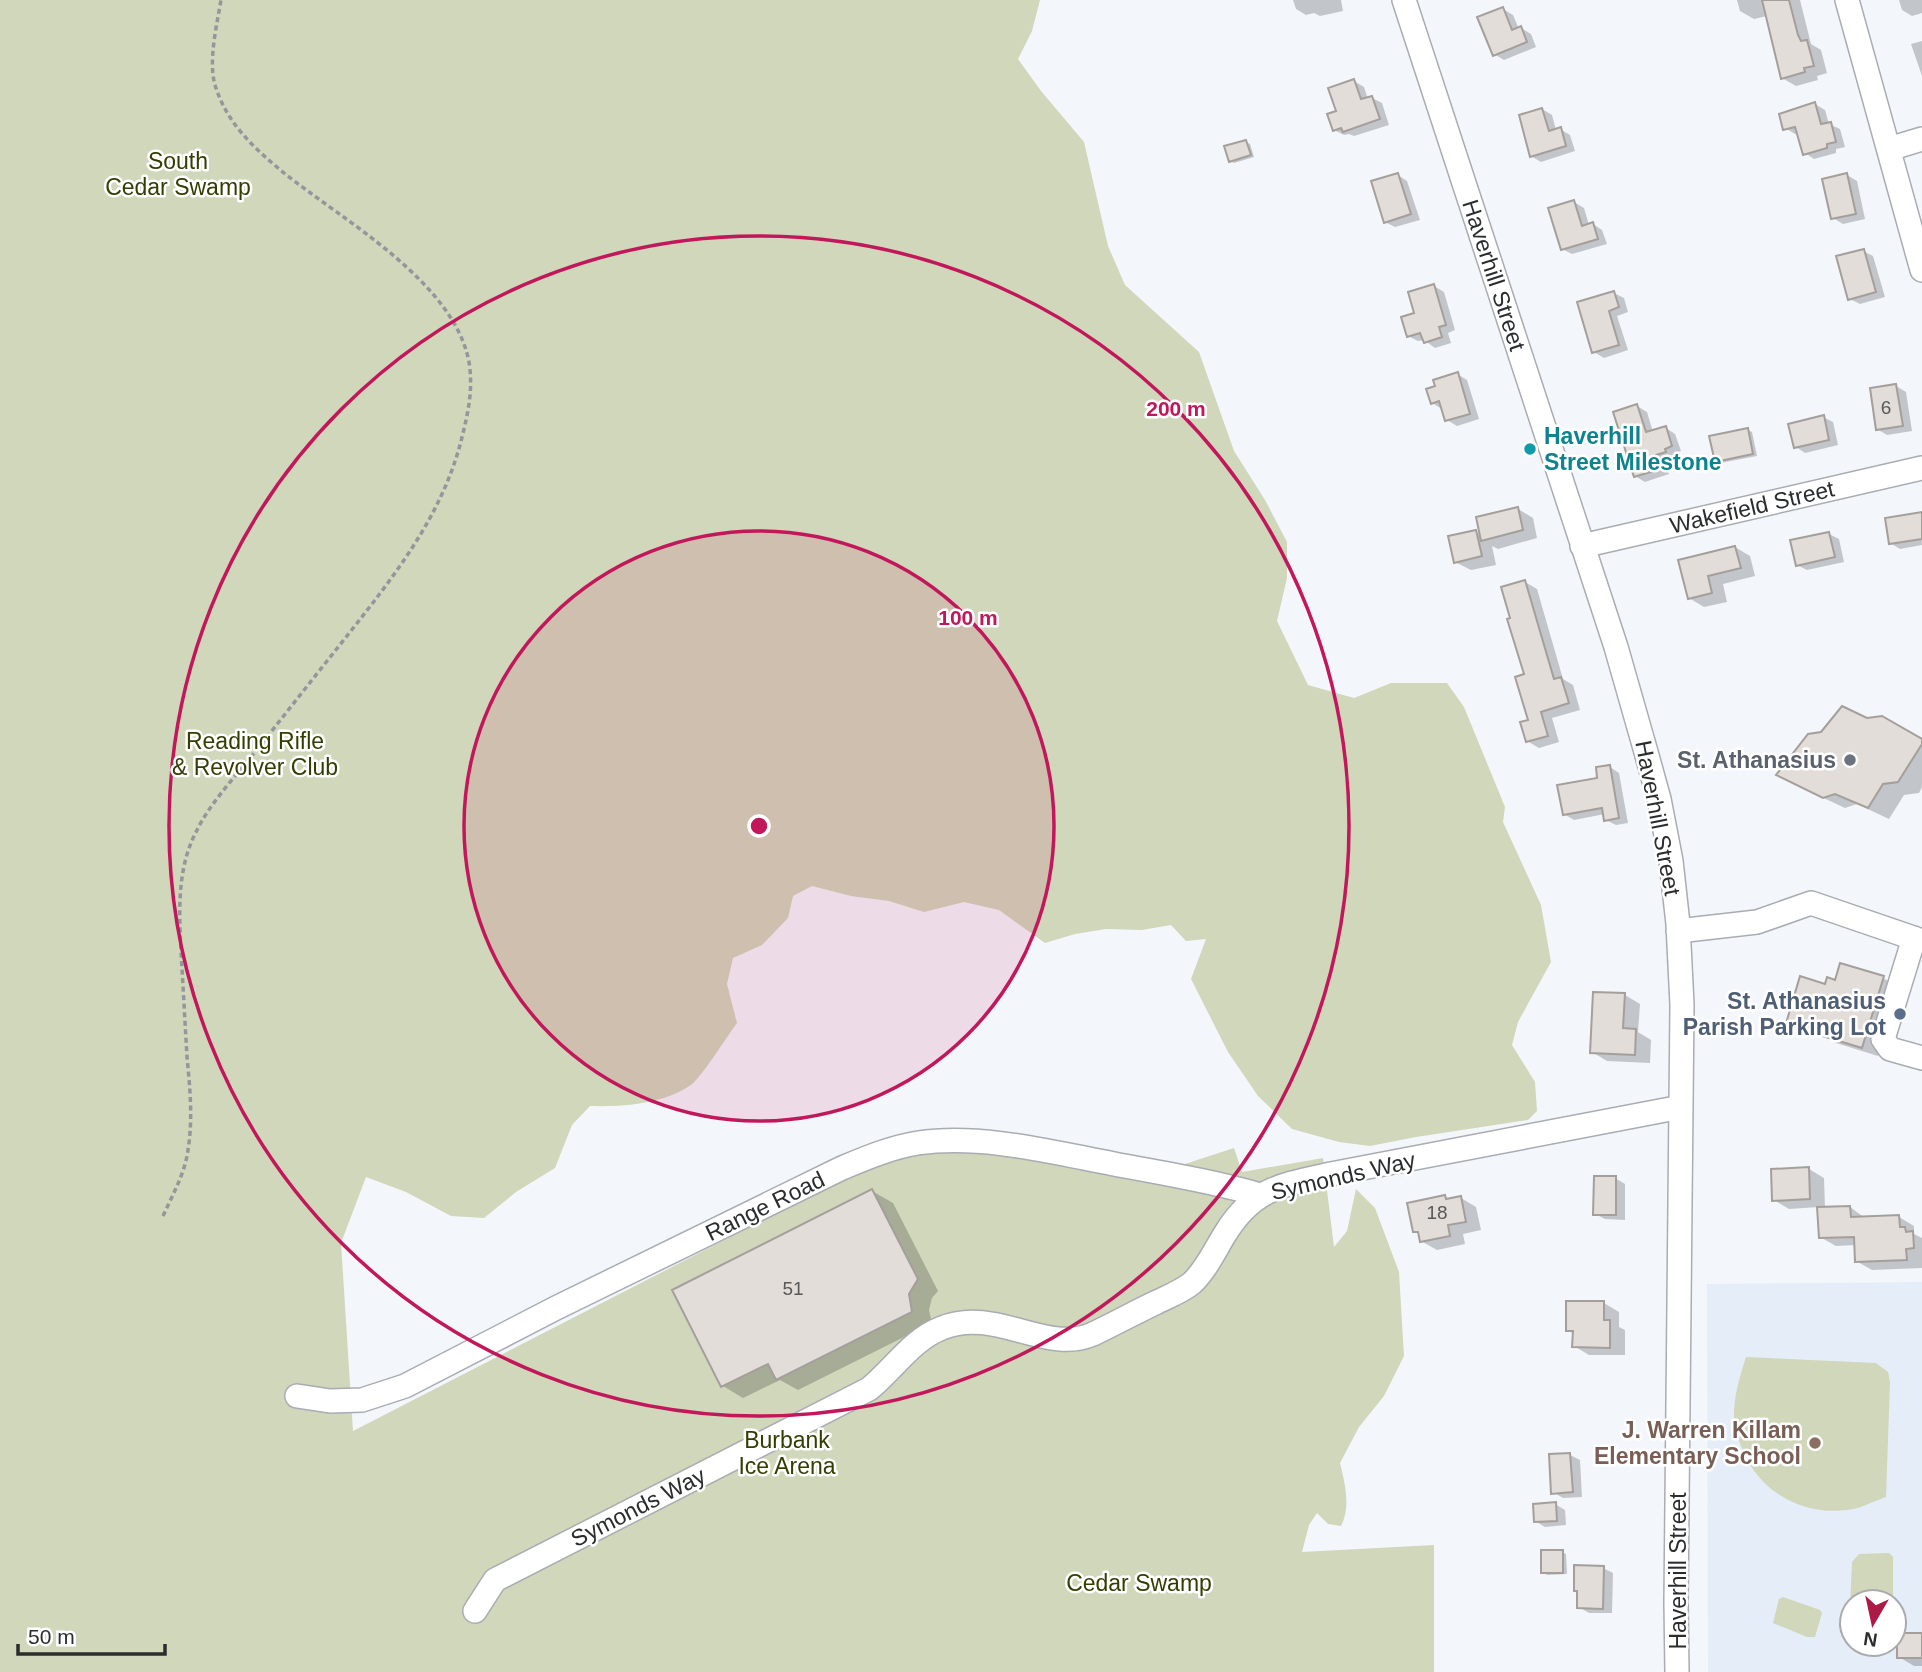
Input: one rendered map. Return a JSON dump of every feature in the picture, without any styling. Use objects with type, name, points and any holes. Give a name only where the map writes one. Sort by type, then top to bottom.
[{"type":"street","name":"Haverhill Street","points":[[1404,0],[1616,648],[1659,799],[1671,861],[1682,1006],[1677,1672]]},
{"type":"street","points":[[1847,0],[1922,270]]},
{"type":"street","points":[[1889,149],[1922,139]]},
{"type":"street","name":"Wakefield Street","points":[[1582,545],[1922,468]]},
{"type":"street","points":[[1678,931],[1757,922],[1811,903],[1918,939],[1883,1039],[1892,1050],[1922,1058]]},
{"type":"street","name":"Symonds Way","points":[[475,1611],[495,1580],[869,1389],[915,1344],[941,1328],[968,1321],[987,1322],[1049,1338],[1075,1340],[1092,1335],[1179,1292],[1195,1280],[1240,1213],[1260,1195],[1293,1182],[1681,1107]]},
{"type":"street","name":"Range Road","points":[[297,1396],[330,1401],[362,1400],[405,1386],[556,1308],[842,1168],[876,1154],[916,1143],[968,1141],[1003,1145],[1142,1169],[1260,1195]]},
{"type":"path","points":[[163,1216],[182,1175],[188,1152],[191,1115],[180,921],[181,882],[187,853],[196,830],[221,795],[371,606],[427,526],[453,471],[472,388],[466,346],[460,332],[428,287],[250,145],[225,109],[214,81],[214,42],[221,0]]},
{"type":"shaded area","name":"J. Warren Killam Elementary School","points":[[1922,1282],[1922,1672],[1708,1672],[1707,1284]]},
{"type":"green space","points":[[0,0],[1040,0],[1032,31],[1018,59],[1084,142],[1108,246],[1125,285],[1199,352],[1234,451],[1265,500],[1287,542],[1287,578],[1277,621],[1308,685],[1354,698],[1391,683],[1447,683],[1464,707],[1505,807],[1503,822],[1541,905],[1551,962],[1518,1022],[1512,1045],[1535,1082],[1537,1111],[1528,1120],[1370,1146],[1339,1142],[1292,1129],[1258,1096],[1228,1052],[1191,979],[1206,939],[1186,941],[1171,925],[1142,930],[1106,929],[1045,943],[999,910],[964,902],[924,912],[889,901],[851,896],[812,886],[793,896],[788,918],[762,945],[733,958],[727,984],[737,1023],[691,1085],[668,1096],[642,1103],[590,1106],[572,1125],[555,1168],[516,1192],[484,1218],[451,1216],[406,1192],[366,1177],[341,1243],[353,1431],[878,1161],[958,1147],[1148,1176],[1234,1148],[1242,1172],[1323,1158],[1334,1247],[1347,1231],[1356,1189],[1375,1208],[1399,1272],[1404,1356],[1384,1396],[1359,1427],[1340,1463],[1346,1503],[1341,1526],[1328,1524],[1317,1513],[1309,1525],[1302,1552],[1434,1545],[1434,1672],[0,1672]]},
{"type":"green space","points":[[1746,1357],[1876,1363],[1888,1372],[1890,1382],[1886,1497],[1845,1510],[1814,1509],[1785,1498],[1760,1479],[1737,1436],[1735,1422],[1736,1393]]},
{"type":"green space","points":[[1889,1553],[1893,1557],[1893,1588],[1851,1588],[1852,1562],[1859,1554]]},
{"type":"green space","points":[[1783,1597],[1820,1610],[1822,1613],[1815,1637],[1807,1637],[1773,1623],[1779,1599]]},
{"type":"building","points":[[1762,0],[1789,0],[1798,35],[1801,41],[1807,40],[1814,66],[1804,68],[1805,72],[1781,79]]},
{"type":"building","points":[[1503,7],[1512,30],[1521,26],[1527,42],[1493,56],[1477,17]]},
{"type":"building","points":[[1354,79],[1361,99],[1372,96],[1380,119],[1343,132],[1341,128],[1333,131],[1327,114],[1336,111],[1328,88]]},
{"type":"building","points":[[1815,102],[1821,124],[1831,122],[1836,142],[1827,144],[1827,148],[1803,155],[1795,127],[1783,130],[1779,114]]},
{"type":"building","points":[[1542,108],[1549,131],[1561,127],[1566,146],[1530,157],[1519,115]]},
{"type":"building","points":[[1246,140],[1251,155],[1229,162],[1224,146]]},
{"type":"building","points":[[1398,173],[1411,214],[1384,223],[1371,181]]},
{"type":"building","points":[[1847,173],[1856,214],[1831,219],[1822,179]]},
{"type":"building","points":[[1574,200],[1582,226],[1593,222],[1598,239],[1561,250],[1548,208]]},
{"type":"building","points":[[1864,249],[1876,292],[1848,300],[1836,256]]},
{"type":"building","points":[[1434,284],[1446,325],[1439,327],[1442,337],[1424,343],[1420,333],[1407,337],[1401,317],[1414,313],[1408,292]]},
{"type":"building","points":[[1614,291],[1619,307],[1609,311],[1619,345],[1592,353],[1577,302]]},
{"type":"building","points":[[1458,372],[1470,414],[1445,421],[1439,401],[1431,404],[1426,389],[1435,386],[1433,380]]},
{"type":"building","points":[[1896,384],[1903,426],[1876,430],[1870,388]]},
{"type":"building","points":[[1637,404],[1646,432],[1666,426],[1672,446],[1665,449],[1666,452],[1656,455],[1660,469],[1634,477],[1613,412]]},
{"type":"building","points":[[1824,415],[1829,440],[1794,448],[1788,424]]},
{"type":"building","points":[[1748,428],[1753,454],[1715,462],[1709,436]]},
{"type":"building","points":[[1518,507],[1523,530],[1481,541],[1476,517]]},
{"type":"building","points":[[1922,512],[1922,539],[1889,544],[1885,518]]},
{"type":"building","points":[[1476,530],[1482,556],[1454,563],[1448,536]]},
{"type":"building","points":[[1829,532],[1835,557],[1796,566],[1790,540]]},
{"type":"building","points":[[1735,546],[1741,568],[1708,576],[1712,593],[1688,599],[1678,560]]},
{"type":"building","points":[[1525,580],[1554,679],[1561,677],[1569,703],[1541,712],[1548,736],[1526,742],[1520,722],[1528,720],[1515,677],[1524,674],[1507,619],[1510,618],[1501,587]]},
{"type":"building","name":"St. Athanasius","points":[[1842,706],[1867,718],[1882,716],[1922,739],[1922,744],[1898,782],[1883,784],[1868,808],[1835,794],[1823,798],[1776,775],[1808,734],[1821,732]]},
{"type":"building","points":[[1610,765],[1619,818],[1604,821],[1602,808],[1563,815],[1557,785],[1597,778],[1596,767]]},
{"type":"building","points":[[1840,963],[1884,976],[1862,1048],[1819,1035],[1820,1030],[1787,1020],[1800,976],[1825,984],[1827,977],[1835,980]]},
{"type":"building","points":[[1593,992],[1625,993],[1623,1028],[1636,1029],[1635,1055],[1590,1053]]},
{"type":"building","points":[[1809,1167],[1810,1199],[1772,1201],[1771,1169]]},
{"type":"building","points":[[1594,1176],[1616,1176],[1616,1215],[1593,1215]]},
{"type":"building","name":"Burbank Ice Arena","points":[[872,1189],[918,1279],[909,1294],[912,1312],[776,1380],[768,1364],[721,1387],[672,1290]]},
{"type":"building","points":[[1445,1195],[1446,1199],[1461,1196],[1466,1222],[1448,1225],[1450,1236],[1420,1242],[1418,1232],[1413,1232],[1407,1203]]},
{"type":"building","points":[[1850,1206],[1851,1217],[1899,1215],[1900,1227],[1905,1227],[1906,1232],[1913,1231],[1914,1248],[1906,1249],[1907,1260],[1855,1262],[1854,1237],[1819,1238],[1817,1207]]},
{"type":"building","points":[[1566,1301],[1604,1301],[1604,1320],[1610,1320],[1610,1348],[1572,1347],[1573,1331],[1566,1331]]},
{"type":"building","points":[[1570,1453],[1573,1492],[1551,1494],[1549,1454]]},
{"type":"building","points":[[1556,1502],[1557,1521],[1534,1522],[1533,1504]]},
{"type":"building","points":[[1541,1550],[1563,1550],[1563,1573],[1541,1573]]},
{"type":"building","points":[[1574,1565],[1604,1566],[1603,1609],[1577,1608]]},
{"type":"building","points":[[1908,1633],[1922,1633],[1922,1658],[1908,1658]]},
{"type":"place","name":"Haverhill Street Milestone","points":[[1530,449]]},
{"type":"place","name":"St. Athanasius","points":[[1850,760]]},
{"type":"place","name":"St. Athanasius Parish Parking Lot","points":[[1900,1014]]},
{"type":"place","name":"J. Warren Killam Elementary School","points":[[1815,1443]]},
{"type":"park label","name":"South Cedar Swamp","points":[[178,174]]},
{"type":"park label","name":"Reading Rifle & Revolver Club","points":[[255,754]]},
{"type":"park label","name":"Cedar Swamp","points":[[1139,1583]]}]
